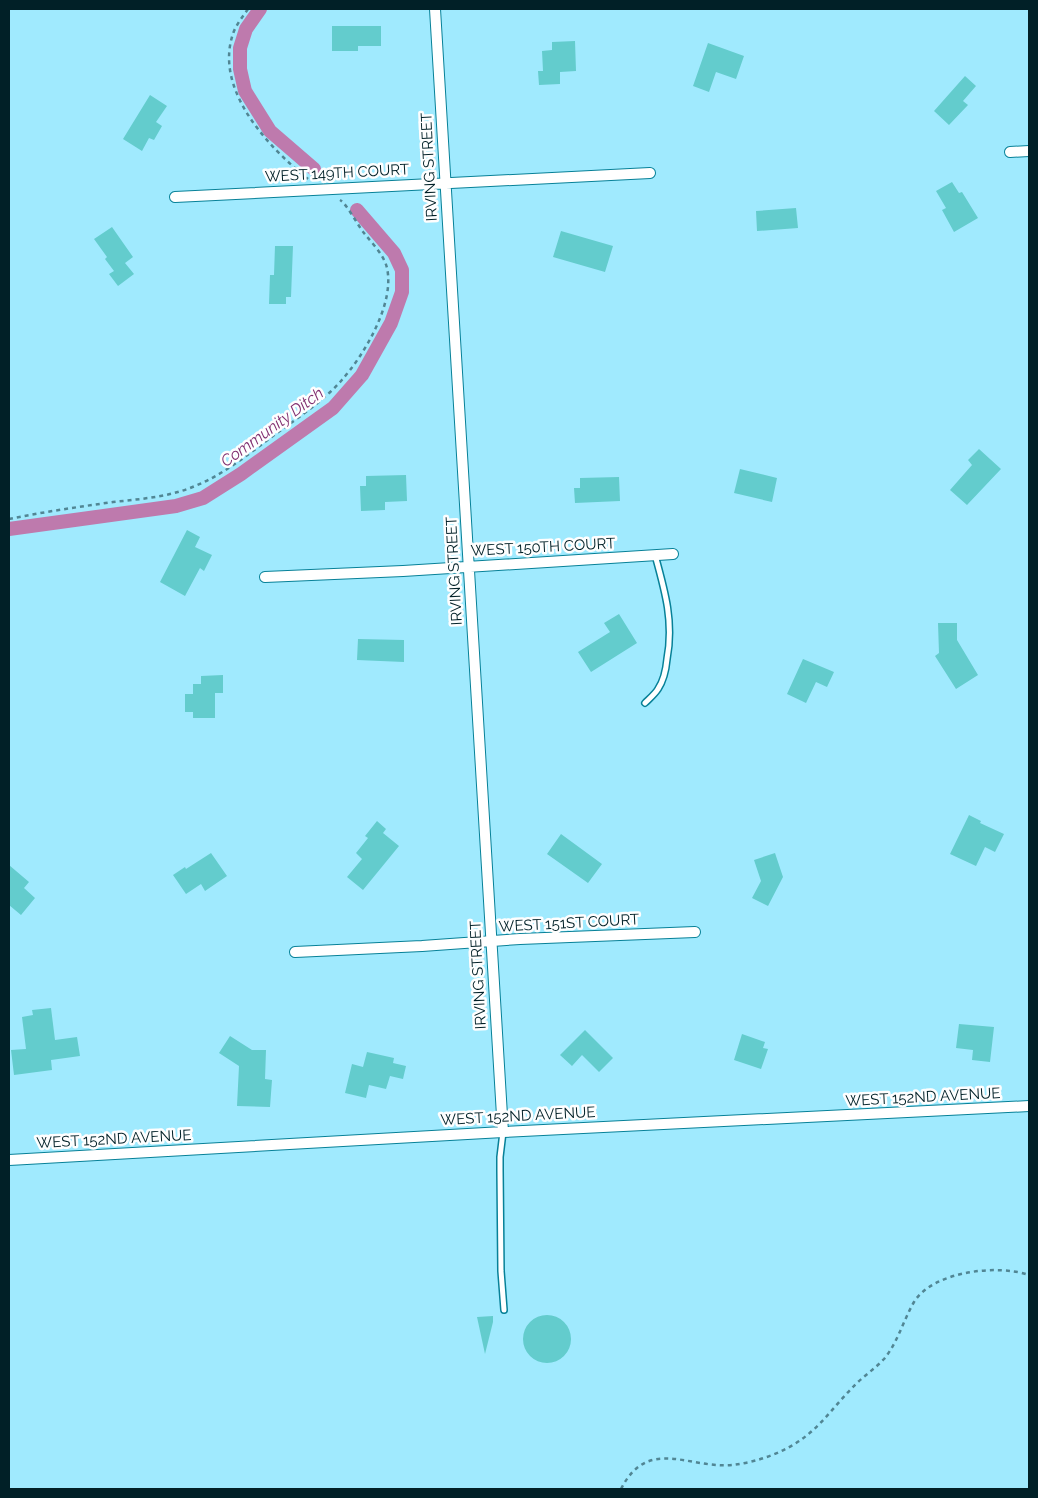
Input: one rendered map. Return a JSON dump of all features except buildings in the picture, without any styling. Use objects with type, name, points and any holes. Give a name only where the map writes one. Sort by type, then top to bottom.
[{"type":"street","name":"IRVING STREET","points":[[435,9],[503,1132]]},
{"type":"street","points":[[1010,152],[1029,151]]},
{"type":"street","name":"WEST 149TH COURT","points":[[175,197],[650,173]]},
{"type":"street","name":"WEST 150TH COURT","points":[[264,576],[673,554]]},
{"type":"street","name":"WEST 151ST COURT","points":[[295,952],[695,932]]},
{"type":"street","name":"WEST 152ND AVENUE","points":[[9,1160],[503,1132],[1029,1106]]},
{"type":"lane","points":[[645,703],[658,690],[664,676],[668,655],[670,626],[667,599],[656,555]]},
{"type":"lane","points":[[503,1132],[500,1170],[501,1271],[504,1310]]},
{"type":"path","points":[[9,519],[164,496],[216,476],[307,411],[341,381],[354,365],[380,317],[388,290],[387,267],[381,256],[343,202],[320,189],[295,168],[267,139],[242,107],[232,81],[229,54],[234,31],[248,9]]},
{"type":"path","points":[[621,1489],[634,1470],[646,1462],[655,1459],[665,1458],[713,1465],[732,1465],[753,1461],[780,1452],[805,1437],[825,1419],[853,1386],[883,1359],[895,1342],[915,1300],[927,1288],[940,1281],[968,1272],[1006,1270],[1029,1275]]},
{"type":"waterway","name":"Community Ditch","points":[[260,9],[246,29],[240,48],[240,69],[245,91],[270,131],[314,169]]},
{"type":"waterway","name":"Community Ditch","points":[[9,529],[176,506],[203,498],[241,474],[333,408],[362,375],[391,323],[402,292],[402,270],[394,253],[357,210]]}]
